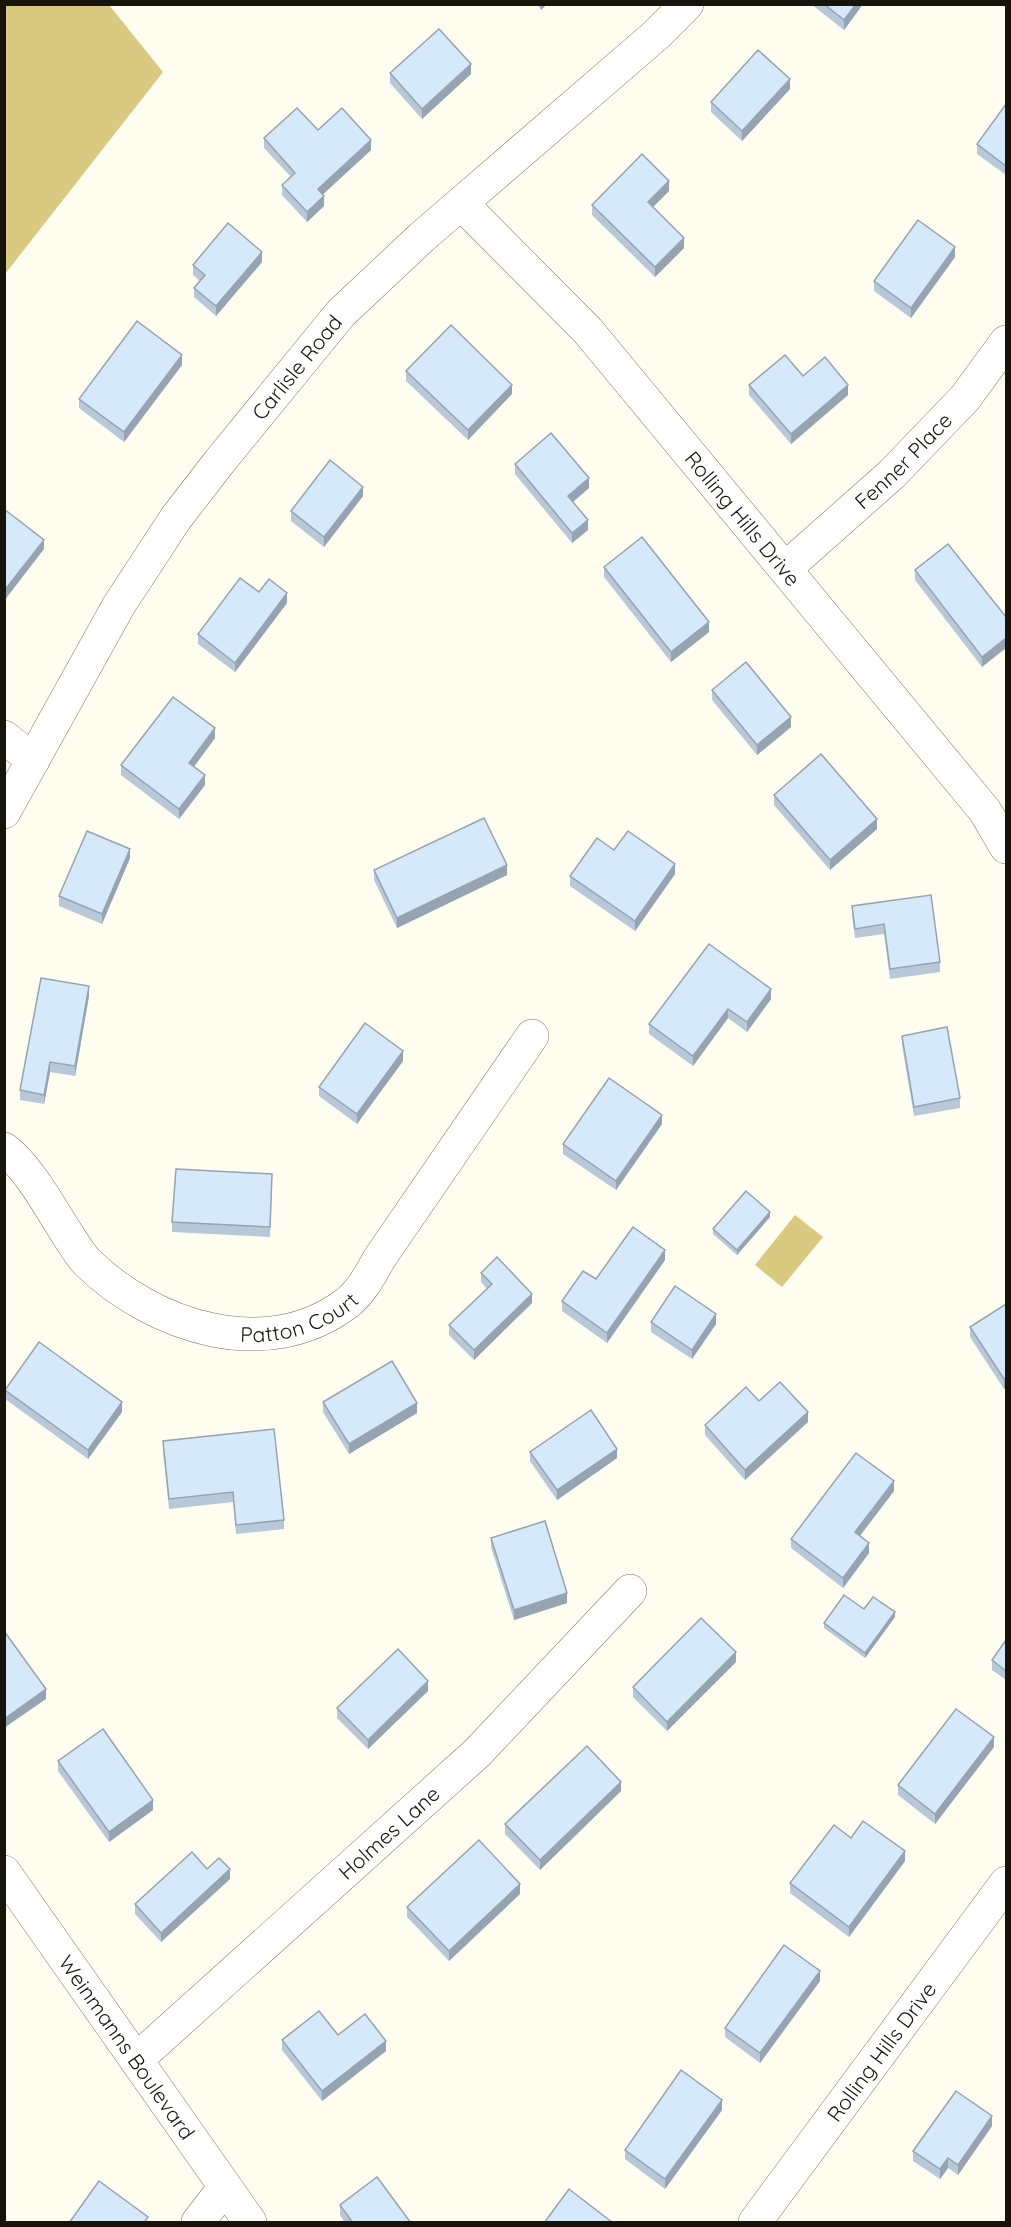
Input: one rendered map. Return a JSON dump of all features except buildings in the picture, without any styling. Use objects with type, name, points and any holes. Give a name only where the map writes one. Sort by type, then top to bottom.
[{"type":"street","name":"Carlisle Road","points":[[4,812],[119,605],[176,518],[220,460],[341,313],[422,237],[656,35],[687,4]]},
{"type":"street","name":"Rolling Hills Drive","points":[[462,204],[588,331],[985,811],[1006,847]]},
{"type":"street","name":"Fenner Place","points":[[786,568],[892,474],[965,398],[1006,342]]},
{"type":"street","points":[[4,737],[33,760]]},
{"type":"street","name":"Patton Court","points":[[4,1149],[21,1165],[85,1261],[111,1283],[152,1309],[190,1325],[228,1333],[265,1334],[300,1328],[321,1320],[348,1302],[363,1287],[379,1259],[532,1036]]},
{"type":"street","name":"Holmes Lane","points":[[136,2060],[477,1753],[630,1592]]},
{"type":"street","name":"Weinmanns Boulevard","points":[[4,1872],[250,2223]]},
{"type":"street","name":"Rolling Hills Drive","points":[[755,2223],[1006,1883]]},
{"type":"street","points":[[198,2223],[225,2187]]},
{"type":"shaded area","points":[[5,4],[109,5],[163,72],[5,274]]},
{"type":"shaded area","points":[[795,1215],[823,1237],[782,1287],[755,1265]]}]
